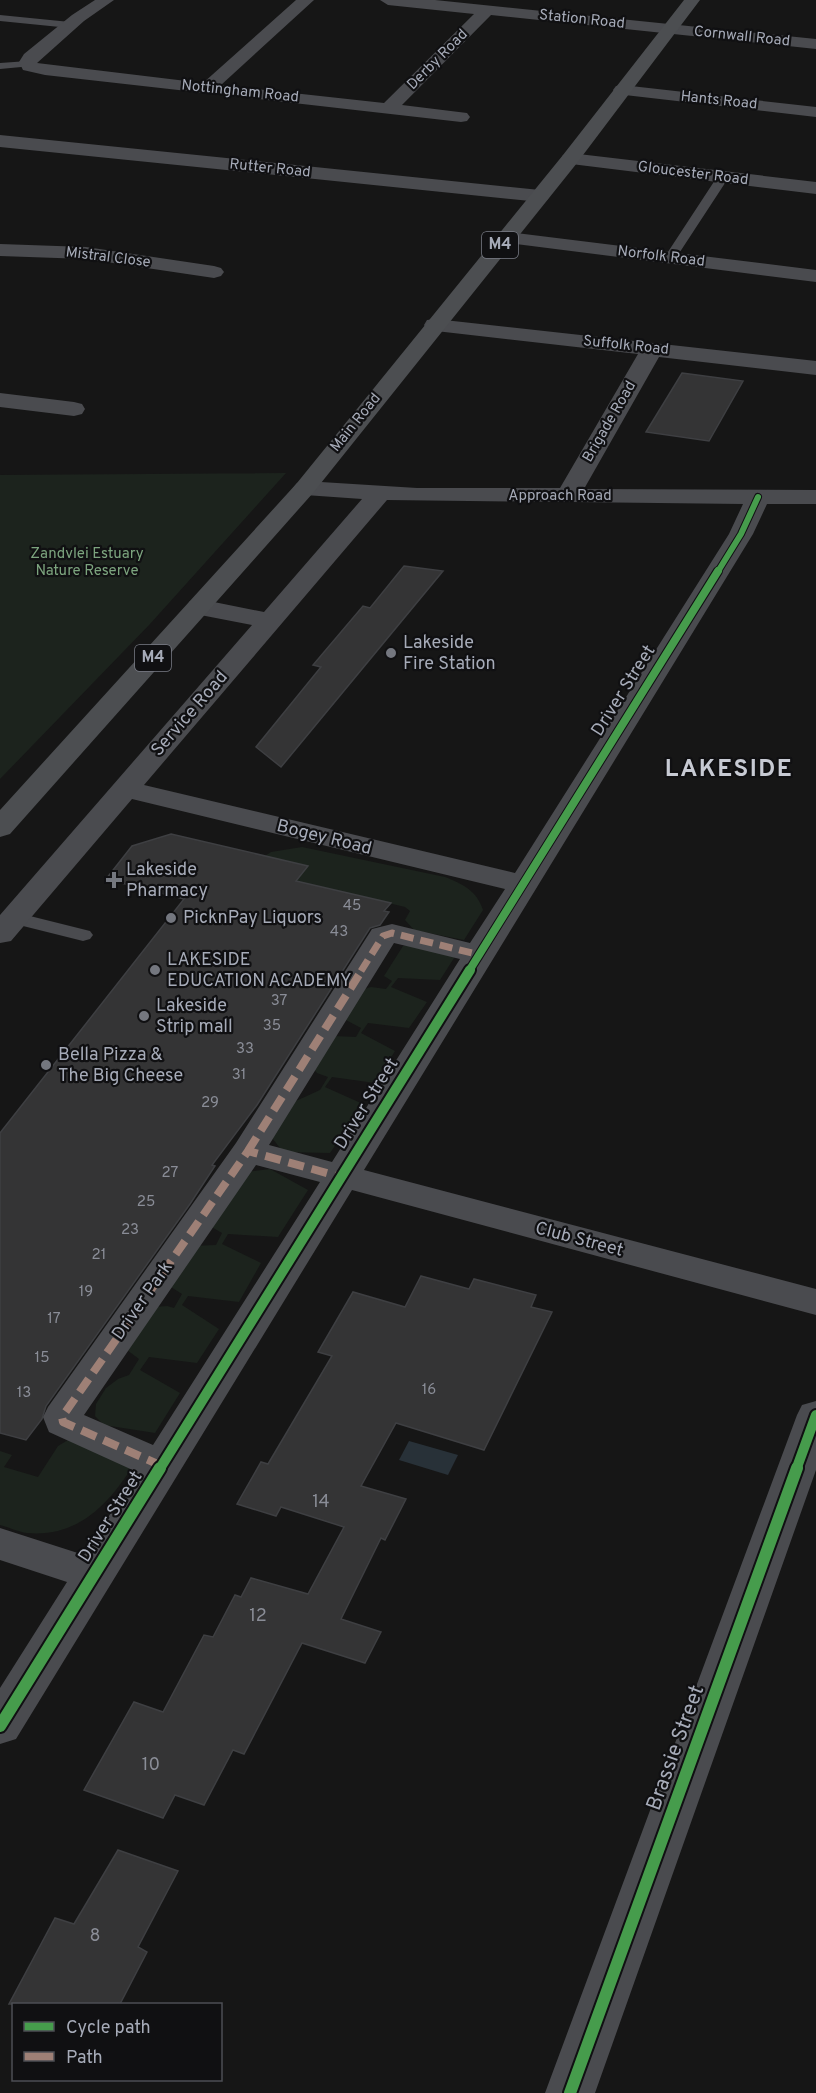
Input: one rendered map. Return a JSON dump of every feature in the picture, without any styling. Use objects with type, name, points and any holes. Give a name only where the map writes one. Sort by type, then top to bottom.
[{"type":"main road","name":"Main Road","points":[[0,828],[305,488],[570,159],[692,0]]},
{"type":"street","points":[[29,61],[70,25],[106,0]]},
{"type":"street","points":[[207,88],[306,0]]},
{"type":"street","name":"Station Road","points":[[388,0],[669,29]]},
{"type":"street","name":"Derby Road","points":[[388,109],[487,10]]},
{"type":"street","name":"Cornwall Road","points":[[669,29],[816,44]]},
{"type":"street","name":"Nottingham Road","points":[[29,61],[36,68],[461,117]]},
{"type":"street","name":"Hants Road","points":[[622,90],[816,112]]},
{"type":"street","name":"Rutter Road","points":[[0,141],[540,196]]},
{"type":"street","points":[[0,162],[22,144]]},
{"type":"street","name":"Gloucester Road","points":[[570,159],[816,188]]},
{"type":"street","name":"Norfolk Road","points":[[507,238],[816,276]]},
{"type":"street","name":"Mistral Close","points":[[0,250],[86,254],[214,272]]},
{"type":"street","name":"Suffolk Road","points":[[435,325],[816,368]]},
{"type":"street","name":"Brigade Road","points":[[568,496],[652,349]]},
{"type":"street","points":[[0,400],[74,409]]},
{"type":"street","name":"Approach Road","points":[[305,488],[417,495],[816,497]]},
{"type":"street","name":"Service Road","points":[[7,926],[380,493]]},
{"type":"street","name":"Driver Street","points":[[0,1726],[741,534],[758,497]]},
{"type":"street","points":[[199,608],[270,621]]},
{"type":"street","name":"Bogey Road","points":[[126,789],[523,884]]},
{"type":"street","name":"Driver Park","points":[[162,1466],[63,1422],[63,1414],[263,1155],[383,936],[392,933],[480,955]]},
{"type":"street","name":"Club Street","points":[[263,1155],[816,1302]]},
{"type":"street","name":"Brassie Street","points":[[570,2093],[816,1415]]},
{"type":"street","points":[[0,1544],[94,1574]]},
{"type":"lane","points":[[0,18],[70,25]]},
{"type":"lane","points":[[0,66],[29,61]]},
{"type":"lane","points":[[669,258],[723,177]]},
{"type":"lane","points":[[7,926],[83,935]]},
{"type":"green space","name":"Zandvlei Estuary Nature Reserve","points":[[286,473],[150,624],[0,779],[0,475]]},
{"type":"green space","points":[[302,847],[445,877],[469,889],[483,910],[464,940],[414,930],[405,920],[410,911],[405,907],[335,890],[0,1280],[307,867],[265,856],[271,852]]},
{"type":"green space","points":[[419,945],[456,955],[440,980],[398,978],[391,987],[427,1002],[409,1028],[368,1023],[361,1033],[395,1051],[375,1083],[332,1077],[325,1087],[363,1104],[330,1153],[283,1152],[266,1130],[285,1106],[320,1090],[328,1077],[317,1073],[312,1067],[334,1036],[356,1037],[361,1028],[344,1019],[361,990],[371,987],[386,989],[392,981],[384,976],[403,946]]},
{"type":"green space","points":[[270,1169],[308,1190],[278,1237],[228,1234],[222,1244],[261,1263],[239,1302],[188,1296],[182,1305],[219,1329],[197,1363],[149,1357],[140,1370],[180,1393],[155,1433],[104,1425],[95,1416],[96,1404],[106,1388],[118,1379],[129,1375],[139,1359],[127,1350],[155,1307],[174,1308],[182,1294],[171,1287],[192,1246],[216,1245],[222,1233],[210,1226],[245,1172]]},
{"type":"green space","points":[[68,1440],[134,1464],[103,1504],[77,1524],[45,1533],[27,1533],[0,1525],[0,1451],[12,1455],[4,1467],[38,1477],[58,1446]]},
{"type":"shaded area","points":[[409,1441],[458,1455],[448,1475],[399,1460]]},
{"type":"building","points":[[682,373],[743,381],[709,441],[646,432]]},
{"type":"building","points":[[404,566],[443,571],[281,767],[256,747],[321,667],[313,665],[363,606],[370,608]]},
{"type":"building","points":[[171,834],[308,866],[296,881],[391,903],[384,911],[389,912],[380,925],[370,928],[257,1105],[212,1165],[215,1166],[190,1204],[46,1406],[42,1419],[26,1440],[0,1433],[0,1133],[184,899],[106,879],[132,846]]},
{"type":"building","points":[[421,1276],[469,1289],[474,1279],[536,1295],[531,1307],[552,1312],[484,1450],[396,1423],[361,1486],[406,1499],[385,1540],[381,1538],[341,1619],[381,1632],[365,1663],[302,1643],[244,1754],[233,1750],[204,1805],[175,1795],[163,1818],[84,1790],[134,1702],[163,1712],[204,1635],[213,1637],[235,1595],[241,1597],[251,1578],[308,1594],[344,1527],[281,1507],[276,1516],[237,1504],[261,1462],[268,1464],[332,1356],[318,1352],[353,1292],[405,1307]]},
{"type":"building","points":[[118,1850],[178,1871],[138,1947],[147,1952],[121,2003],[9,2004],[55,1918],[74,1924]]},
{"type":"marked path","points":[[248,1151],[383,936],[392,933],[480,955]]},
{"type":"marked path","points":[[162,1466],[63,1422],[62,1417],[248,1151],[341,1177]]},
{"type":"cycle path","points":[[0,1726],[741,534],[758,497]]},
{"type":"cycle path","points":[[570,2093],[816,1415]]},
{"type":"place","name":"Lakeside Fire Station","points":[[391,653]]},
{"type":"place","name":"Lakeside Pharmacy","points":[[114,880]]},
{"type":"place","name":"PicknPay Liquors","points":[[171,918]]},
{"type":"place","name":"LAKESIDE EDUCATION ACADEMY","points":[[155,970]]},
{"type":"place","name":"Lakeside Strip mall","points":[[144,1016]]},
{"type":"place","name":"Bella Pizza & The Big Cheese","points":[[46,1065]]},
{"type":"district","name":"LAKESIDE","points":[[729,770]]}]
